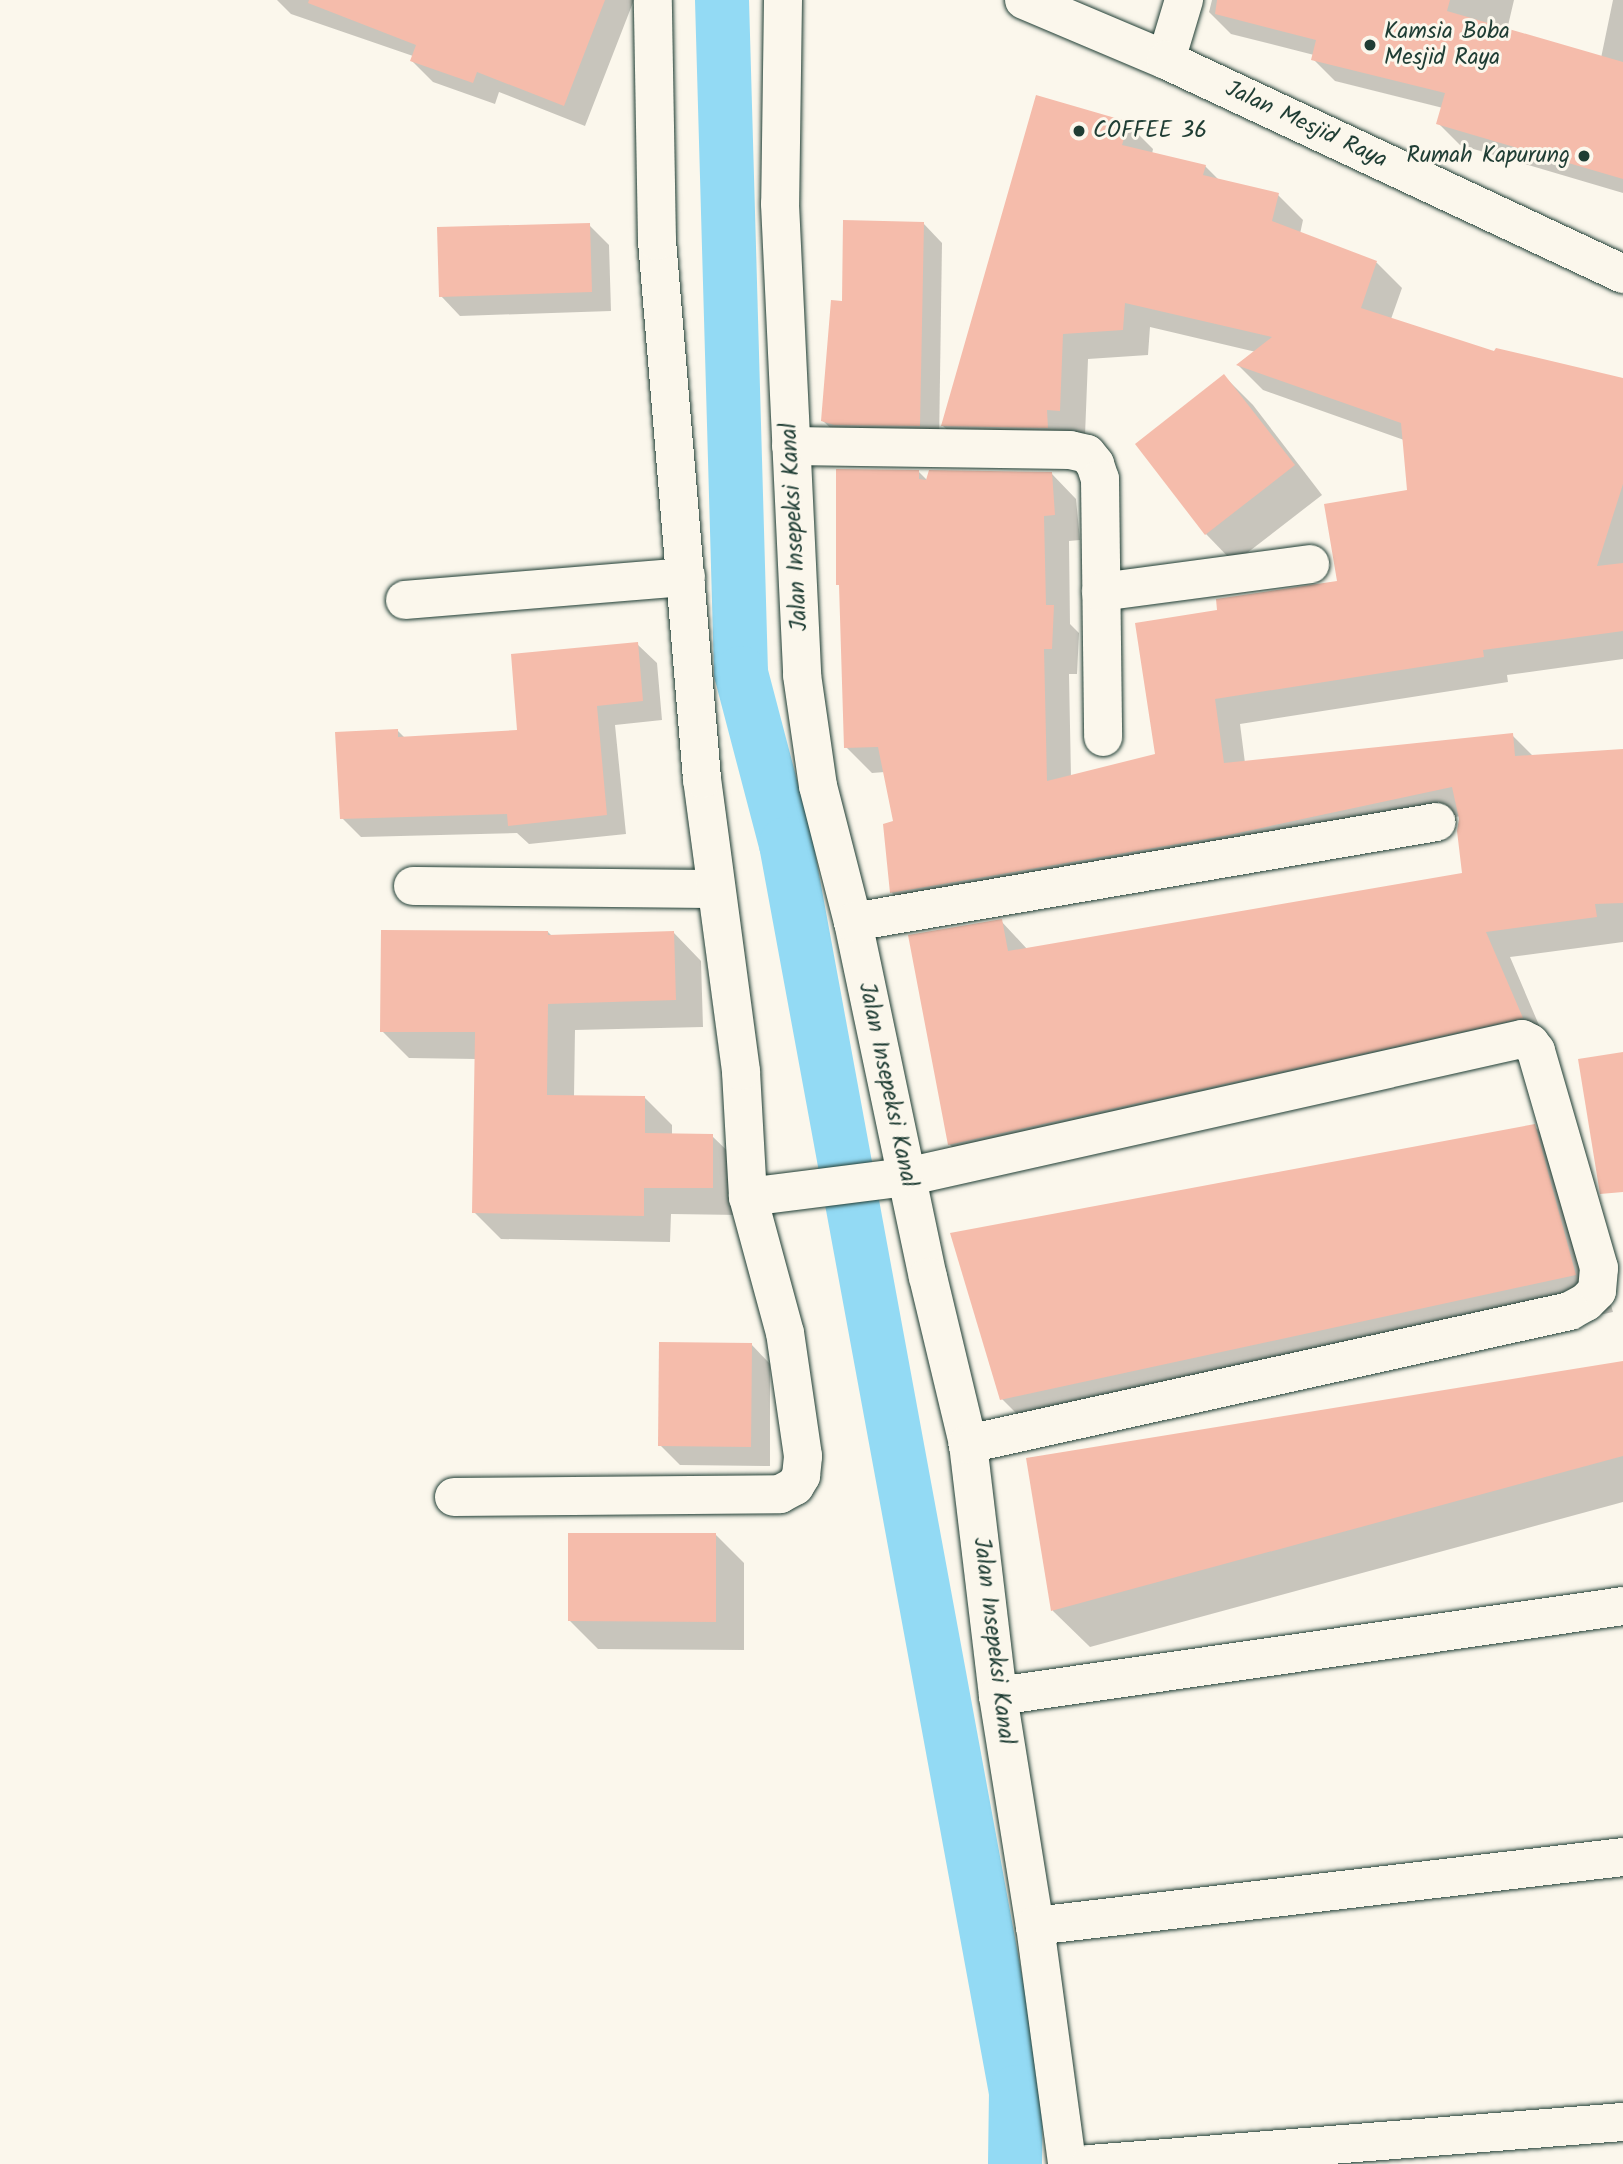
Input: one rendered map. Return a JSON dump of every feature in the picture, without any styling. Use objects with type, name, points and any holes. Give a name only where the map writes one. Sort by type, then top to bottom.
[{"type":"street","points":[[454,1497],[780,1494],[794,1486],[801,1476],[803,1455],[785,1333],[757,1197],[714,889],[657,241],[653,0]]},
{"type":"street","name":"Jalan Insepeksi Kanal","points":[[783,0],[780,204],[802,675],[818,786],[853,922],[906,1177],[968,1444],[998,1696],[1035,1926],[1067,2164]]},
{"type":"street","name":"Jalan Mesjid Raya","points":[[1024,0],[1166,60],[1623,274]]},
{"type":"street","points":[[1166,60],[1184,0]]},
{"type":"street","points":[[791,446],[1070,450],[1087,454],[1095,464],[1100,479],[1103,737]]},
{"type":"street","points":[[1101,592],[1310,564]]},
{"type":"street","points":[[405,600],[686,578]]},
{"type":"street","points":[[853,922],[1437,822]]},
{"type":"street","points":[[413,886],[714,889]]},
{"type":"street","points":[[757,1197],[906,1177],[1522,1039],[1530,1043],[1536,1051],[1599,1268],[1597,1291],[1586,1302],[1570,1311],[968,1444]]},
{"type":"street","points":[[998,1696],[1623,1606]]},
{"type":"street","points":[[1035,1926],[1623,1857]]},
{"type":"street","points":[[1090,2164],[1623,2122]]},
{"type":"building","points":[[309,0],[605,0],[564,106],[477,72],[473,83],[410,61],[416,45],[308,3]]},
{"type":"building","points":[[1217,0],[1450,0],[1447,11],[1623,62],[1623,179],[1436,124],[1445,93],[1311,60],[1316,40],[1215,14]]},
{"type":"building","points":[[1036,95],[1129,122],[1122,145],[1206,165],[1203,175],[1279,193],[1272,221],[1377,261],[1361,308],[1494,351],[1496,348],[1623,378],[1623,484],[1597,566],[1623,563],[1623,631],[1483,650],[1484,657],[1215,699],[1224,763],[1513,733],[1515,756],[1623,749],[1623,903],[1595,904],[1597,917],[1486,932],[1523,1018],[948,1145],[908,935],[1002,919],[1008,951],[1462,873],[1457,831],[1459,819],[1452,787],[1224,836],[890,893],[883,824],[893,821],[878,747],[844,748],[839,585],[836,585],[836,469],[919,470],[919,479],[926,480],[929,470],[1052,472],[1055,515],[1044,516],[1046,605],[1054,605],[1052,649],[1044,649],[1047,781],[1155,754],[1135,623],[1217,610],[1216,599],[1337,581],[1324,504],[1407,490],[1401,423],[1236,365],[1272,337],[1125,303],[1123,330],[1063,334],[1060,411],[1047,410],[1048,428],[941,426]]},
{"type":"building","points":[[843,220],[924,222],[920,426],[834,425],[821,421],[831,300],[842,301]]},
{"type":"building","points":[[590,223],[592,292],[439,297],[437,227]]},
{"type":"building","points":[[1224,374],[1295,465],[1205,535],[1135,444]]},
{"type":"building","points":[[638,642],[643,701],[597,706],[607,815],[508,826],[507,814],[340,819],[335,732],[398,729],[398,737],[517,730],[511,654]]},
{"type":"building","points":[[381,930],[548,931],[548,935],[674,931],[676,1000],[548,1004],[547,1095],[645,1096],[645,1133],[713,1134],[713,1188],[644,1188],[644,1216],[472,1213],[475,1032],[380,1032]]},
{"type":"building","points":[[1623,1052],[1623,1192],[1600,1194],[1578,1059]]},
{"type":"building","points":[[1535,1124],[1576,1275],[1000,1400],[950,1233]]},
{"type":"building","points":[[659,1342],[752,1343],[751,1447],[658,1446]]},
{"type":"building","points":[[1623,1361],[1623,1456],[1051,1611],[1026,1458]]},
{"type":"building","points":[[568,1533],[716,1533],[716,1622],[568,1621]]},
{"type":"waterway","points":[[722,0],[741,673],[786,844],[1016,2092],[1015,2164]]},
{"type":"place","name":"Kamsia Boba Mesjid Raya","points":[[1370,45]]},
{"type":"place","name":"COFFEE 36","points":[[1079,131]]},
{"type":"place","name":"Rumah Kapurung","points":[[1584,156]]}]
